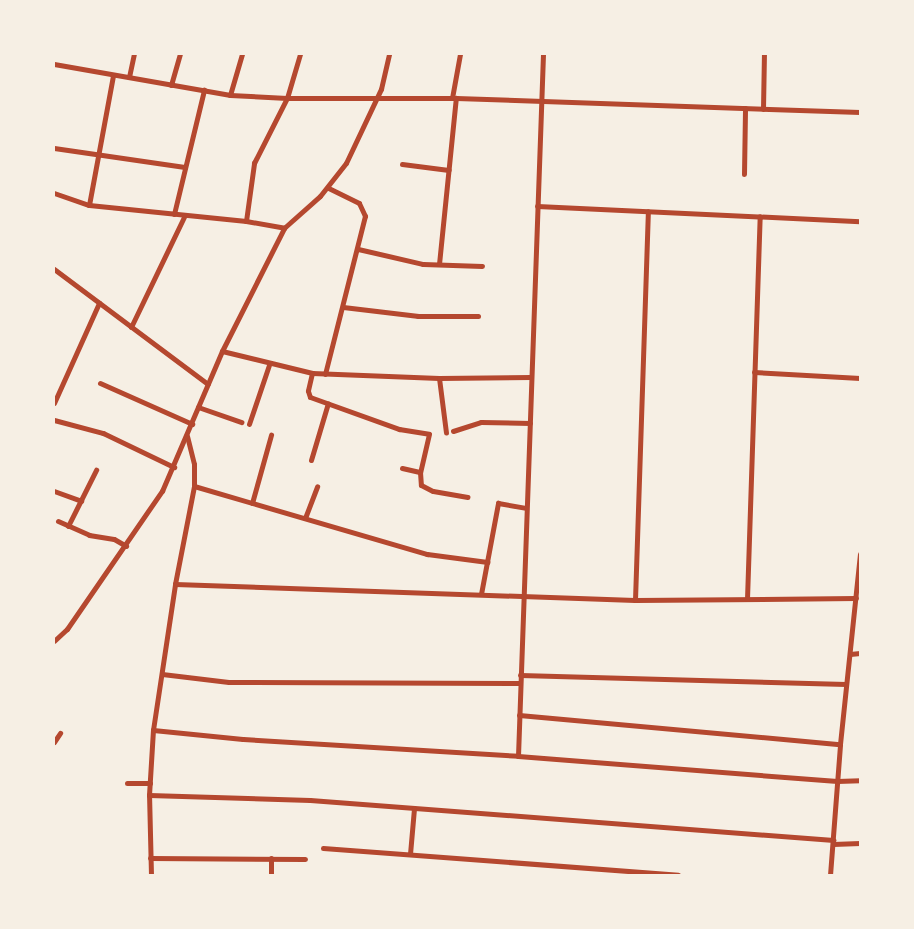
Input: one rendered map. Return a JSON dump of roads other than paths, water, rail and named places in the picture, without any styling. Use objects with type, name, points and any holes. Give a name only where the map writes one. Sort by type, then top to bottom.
[{"type":"street","points":[[129,77],[134,54]]},
{"type":"street","points":[[171,85],[180,54]]},
{"type":"street","points":[[230,95],[242,54]]},
{"type":"street","points":[[246,221],[254,163],[287,98],[300,54]]},
{"type":"street","points":[[54,641],[67,628],[162,492],[222,351],[284,228],[328,188],[346,164],[376,98],[389,54]]},
{"type":"street","points":[[439,264],[454,98],[460,54]]},
{"type":"street","points":[[518,756],[543,54]]},
{"type":"street","points":[[763,109],[764,54]]},
{"type":"street","points":[[54,64],[230,95],[287,98],[454,98],[860,112]]},
{"type":"street","points":[[89,205],[113,75]]},
{"type":"street","points":[[174,214],[204,90]]},
{"type":"street","points":[[744,174],[745,108]]},
{"type":"street","points":[[54,148],[185,167]]},
{"type":"street","points":[[402,164],[449,170]]},
{"type":"street","points":[[325,374],[365,216],[364,209],[353,199],[328,188]]},
{"type":"street","points":[[54,193],[89,205],[246,221],[284,228]]},
{"type":"street","points":[[537,206],[860,221]]},
{"type":"street","points":[[635,600],[648,211]]},
{"type":"street","points":[[131,327],[185,215]]},
{"type":"street","points":[[747,599],[760,216]]},
{"type":"street","points":[[358,249],[423,264],[482,266]]},
{"type":"street","points":[[54,269],[208,384]]},
{"type":"street","points":[[54,403],[99,303]]},
{"type":"street","points":[[343,308],[418,316],[478,316]]},
{"type":"street","points":[[222,351],[269,365],[312,374],[439,378],[531,377]]},
{"type":"street","points":[[249,424],[269,365]]},
{"type":"street","points":[[754,372],[860,378]]},
{"type":"street","points":[[312,374],[308,394],[399,429],[429,434],[420,472],[421,485],[426,490],[467,497]]},
{"type":"street","points":[[439,378],[446,433]]},
{"type":"street","points":[[100,383],[192,424]]},
{"type":"street","points":[[311,460],[328,403]]},
{"type":"street","points":[[198,407],[241,422]]},
{"type":"street","points":[[54,420],[103,433],[174,467]]},
{"type":"street","points":[[453,431],[480,422],[530,423]]},
{"type":"street","points":[[252,502],[271,435]]},
{"type":"street","points":[[151,875],[150,783],[153,730],[175,584],[194,486],[194,464],[187,436]]},
{"type":"street","points":[[402,468],[420,472]]},
{"type":"street","points":[[68,526],[96,470]]},
{"type":"street","points":[[194,486],[427,554],[487,562]]},
{"type":"street","points":[[305,518],[317,486]]},
{"type":"street","points":[[54,491],[81,501]]},
{"type":"street","points":[[481,594],[498,503],[526,508]]},
{"type":"street","points":[[58,522],[89,535],[114,539],[126,546]]},
{"type":"street","points":[[830,875],[840,744],[860,554]]},
{"type":"street","points":[[175,584],[635,600],[856,598]]},
{"type":"street","points":[[850,654],[860,653]]},
{"type":"street","points":[[162,674],[229,682],[520,683]]},
{"type":"street","points":[[520,675],[846,684]]},
{"type":"street","points":[[519,715],[840,744]]},
{"type":"street","points":[[153,730],[243,739],[518,756],[837,781],[860,780]]},
{"type":"street","points":[[54,742],[60,732]]},
{"type":"street","points":[[127,783],[150,783]]},
{"type":"street","points":[[150,795],[310,800],[860,843]]},
{"type":"street","points":[[410,854],[414,808]]},
{"type":"street","points":[[323,848],[678,875]]},
{"type":"street","points":[[150,858],[305,859]]},
{"type":"street","points":[[271,858],[271,875]]}]
